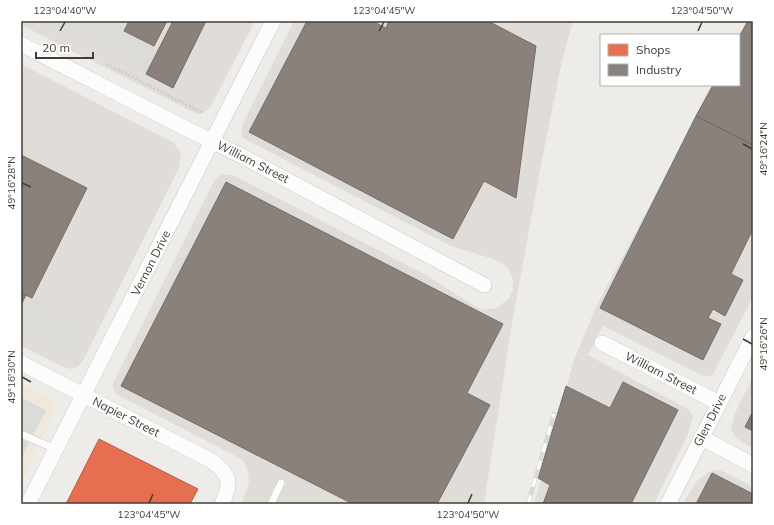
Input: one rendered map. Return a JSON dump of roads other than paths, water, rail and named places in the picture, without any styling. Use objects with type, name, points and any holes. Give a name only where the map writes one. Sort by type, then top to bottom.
[{"type":"street","name":"Vernon Drive","points":[[28,504],[273,21]]},
{"type":"street","name":"William Street","points":[[21,44],[212,141],[484,285]]},
{"type":"street","name":"Glen Drive","points":[[668,504],[753,337]]},
{"type":"street","name":"William Street","points":[[602,343],[719,403]]},
{"type":"street","name":"Napier Street","points":[[21,363],[212,461],[222,468],[228,477],[229,485],[222,504]]},
{"type":"street","points":[[702,438],[753,465]]},
{"type":"lane","points":[[21,434],[55,449]]},
{"type":"lane","points":[[271,504],[281,483]]},
{"type":"railway","points":[[528,504],[554,414]]}]
